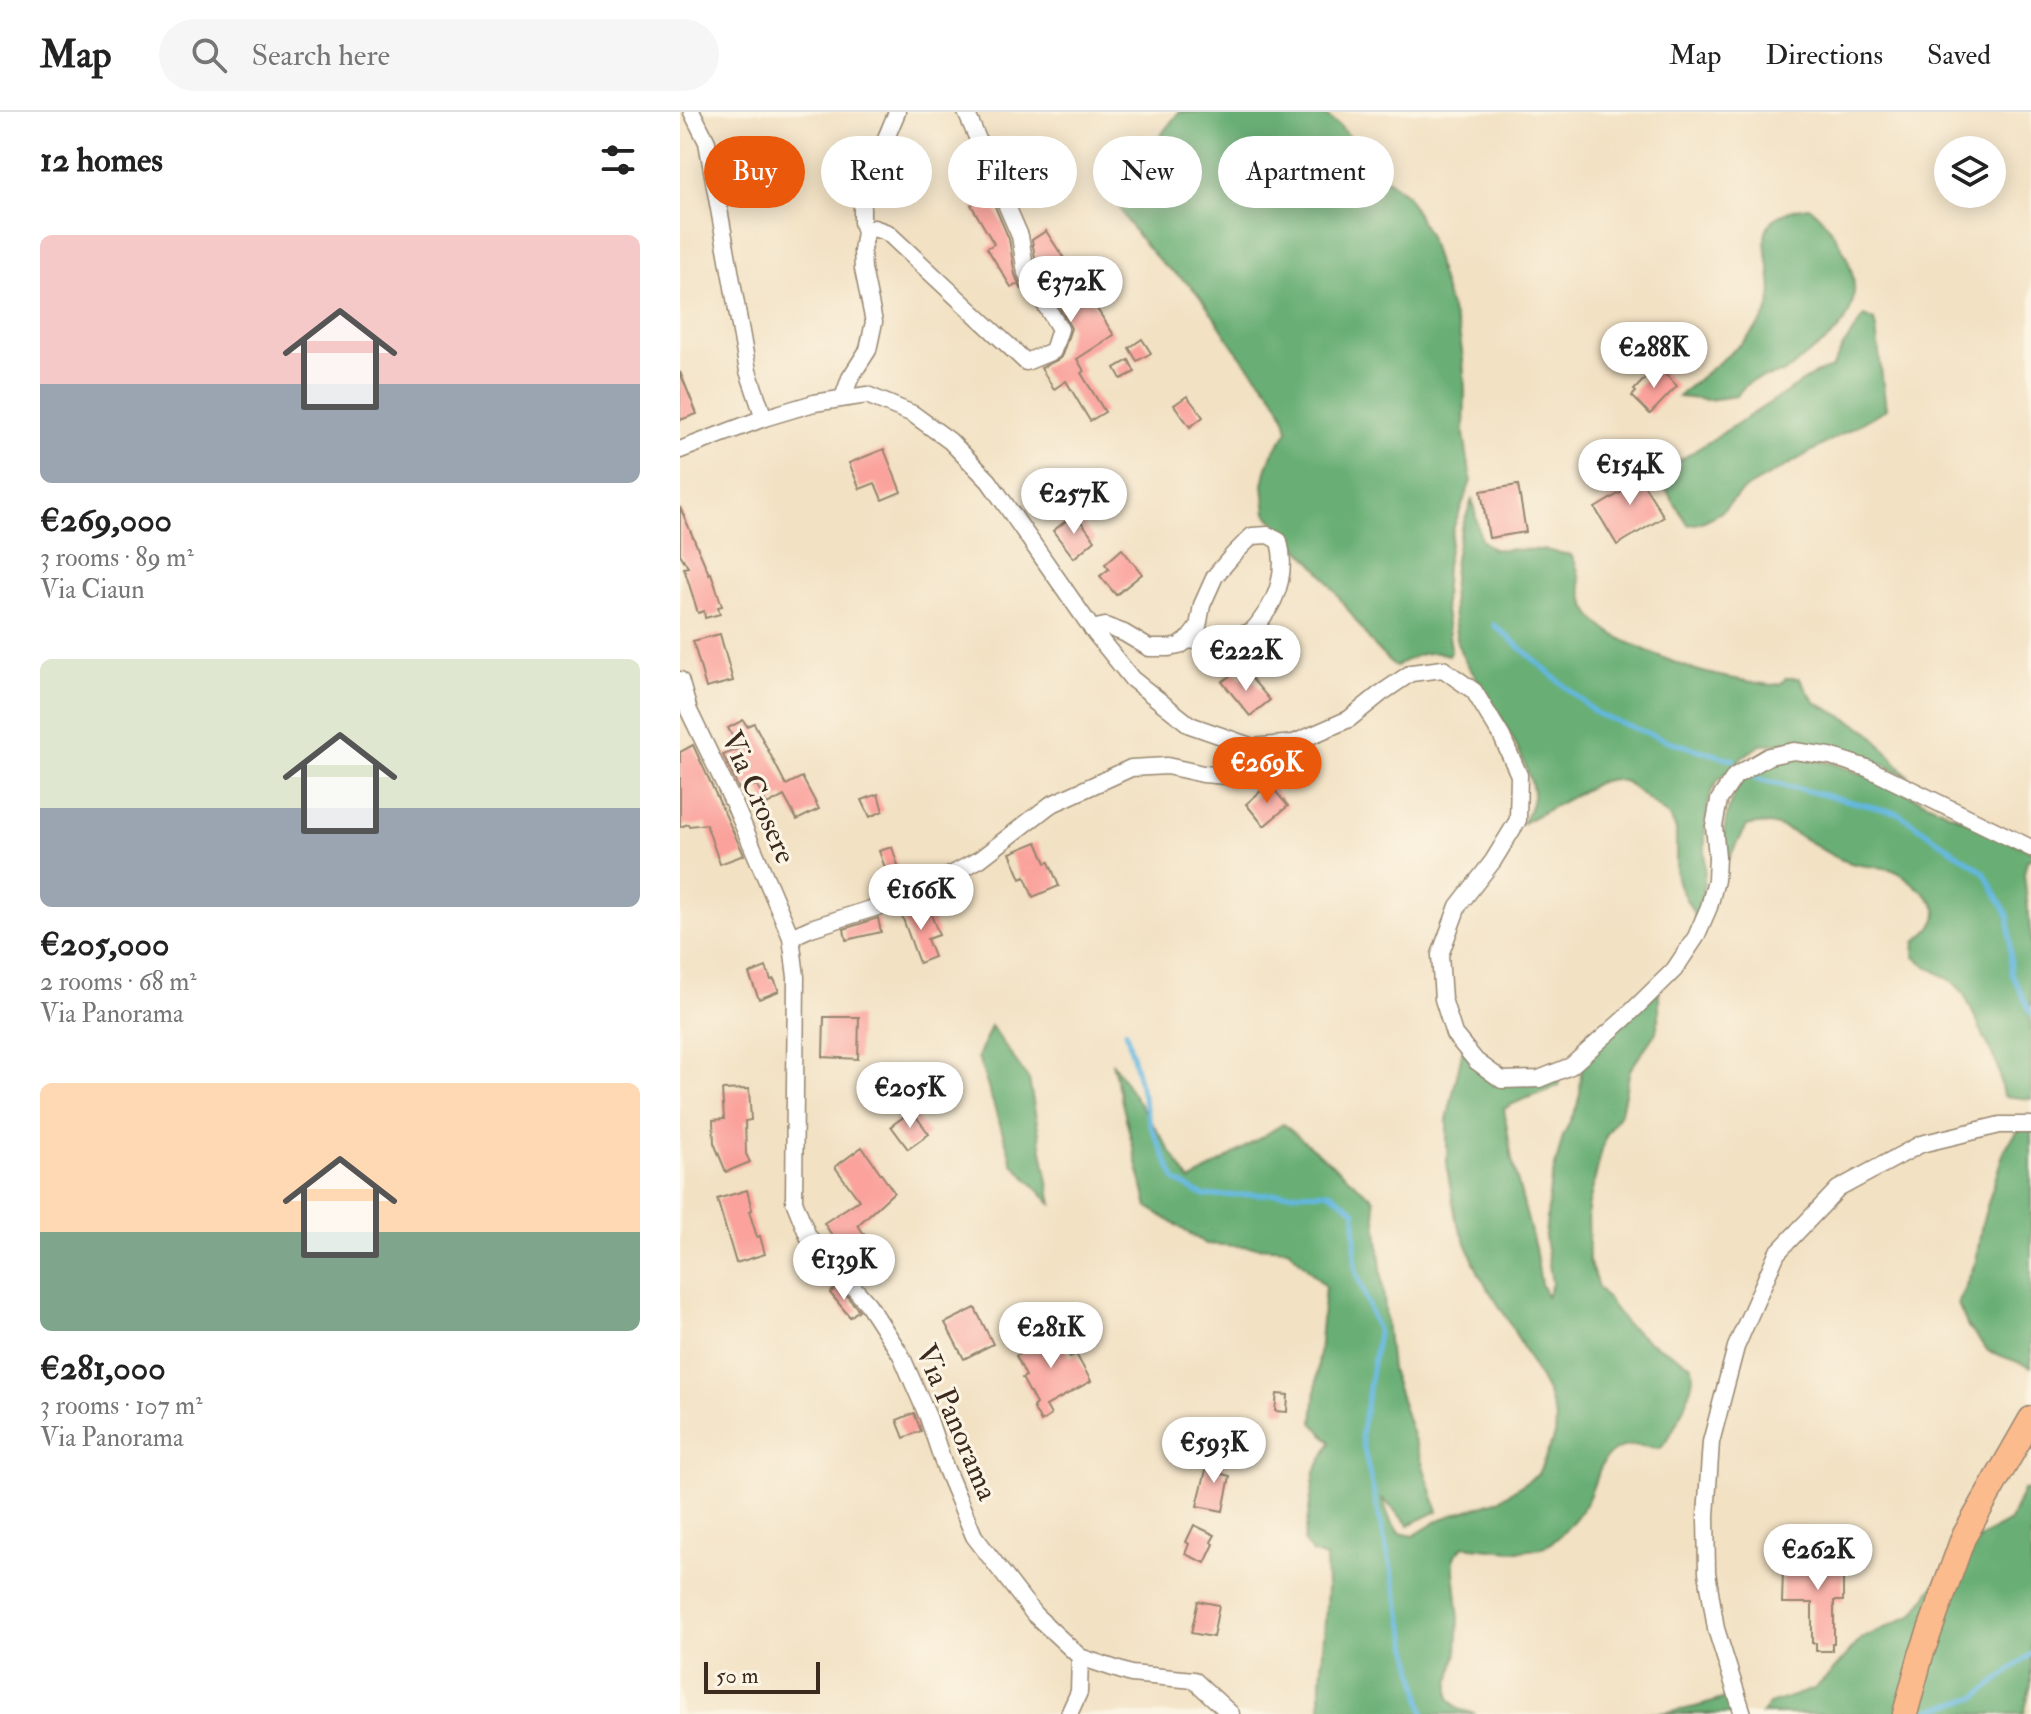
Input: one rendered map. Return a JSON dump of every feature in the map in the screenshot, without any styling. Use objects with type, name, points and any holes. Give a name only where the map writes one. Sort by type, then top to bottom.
[{"type":"highway","points":[[1905,1714],[1921,1655],[1963,1538],[2031,1419]]},
{"type":"street","points":[[692,112],[707,142],[748,371],[764,418]]},
{"type":"street","points":[[843,398],[850,378],[868,350],[874,322],[863,269],[865,232],[862,195],[897,112]]},
{"type":"street","points":[[865,232],[874,228],[888,233],[1026,362],[1053,351],[1060,329],[1026,273],[1020,236],[966,112]]},
{"type":"street","points":[[680,450],[764,418],[843,398],[867,395],[913,414],[950,441],[989,481],[1092,629],[1132,679],[1190,725],[1253,747],[1294,743],[1349,719],[1411,673],[1443,669],[1474,691],[1502,737],[1519,775],[1518,820],[1493,861],[1458,906],[1440,955],[1443,999],[1454,1034],[1476,1061],[1502,1080],[1539,1079],[1571,1066],[1674,970],[1696,937],[1709,907],[1716,880],[1714,826],[1719,800],[1735,776],[1769,756],[1794,751],[1830,756],[1867,768],[2031,848]]},
{"type":"street","points":[[1092,629],[1105,626],[1149,648],[1179,646],[1198,627],[1202,605],[1215,576],[1233,555],[1252,536],[1268,535],[1279,541],[1282,569],[1274,603],[1261,621],[1250,632],[1188,640]]},
{"type":"street","name":"Via Crosere","points":[[680,680],[686,719],[735,806],[791,937]]},
{"type":"street","points":[[791,937],[893,902],[934,884],[980,859],[1050,805],[1131,768],[1167,766],[1203,774],[1252,778],[1279,767],[1297,754],[1294,743]]},
{"type":"street","name":"Via Panorama","points":[[791,937],[796,977],[794,1201],[808,1236],[868,1304],[901,1355],[974,1536],[1034,1614],[1080,1657],[1131,1674],[1194,1680],[1231,1714]]},
{"type":"street","points":[[1743,1714],[1716,1629],[1707,1572],[1706,1516],[1711,1442],[1736,1347],[1777,1253],[1838,1189],[1921,1144],[2000,1125],[2031,1125]]},
{"type":"street","points":[[1069,1714],[1079,1692],[1080,1657]]},
{"type":"green space","points":[[1179,112],[1320,112],[1349,136],[1218,136],[1218,208],[1394,208],[1394,185],[1407,195],[1429,237],[1459,331],[1463,358],[1464,434],[1471,481],[1453,529],[1446,566],[1444,605],[1451,648],[1449,655],[1420,655],[1395,667],[1375,647],[1320,571],[1266,513],[1263,485],[1266,471],[1272,454],[1288,431],[1281,408],[1197,293],[1153,253],[1120,208],[1202,208],[1202,136],[1160,136]]},
{"type":"green space","points":[[1809,207],[1835,236],[1852,273],[1853,301],[1843,323],[1792,368],[1749,383],[1737,396],[1708,400],[1678,397],[1747,338],[1764,318],[1771,300],[1765,235],[1771,223],[1784,213]]},
{"type":"green space","points":[[1864,316],[1874,320],[1886,409],[1742,491],[1720,513],[1688,525],[1657,475],[1815,374],[1832,368]]},
{"type":"green space","points":[[1472,499],[1481,540],[1492,549],[1544,550],[1571,555],[1586,606],[1599,624],[1615,636],[1694,670],[1711,674],[1770,685],[1780,684],[1786,678],[1799,678],[1815,702],[1868,730],[1909,777],[1863,755],[1795,741],[1761,745],[1744,756],[1719,779],[1708,803],[1705,869],[1697,927],[1694,914],[1679,886],[1676,830],[1670,817],[1626,782],[1612,779],[1599,782],[1521,824],[1533,797],[1528,772],[1505,724],[1462,655],[1455,630],[1455,561]]},
{"type":"green space","points":[[1795,758],[1832,763],[1877,780],[2031,851],[2024,874],[2031,938],[2031,1099],[2003,1096],[1997,1064],[1963,992],[1914,956],[1915,942],[1931,927],[1937,914],[1932,902],[1907,878],[1890,869],[1859,865],[1835,857],[1775,825],[1747,826],[1728,860],[1725,828],[1738,788],[1747,776],[1758,769]]},
{"type":"green space","points":[[1659,990],[1656,1032],[1630,1070],[1621,1112],[1602,1149],[1588,1208],[1589,1260],[1598,1287],[1626,1324],[1648,1341],[1692,1365],[1692,1385],[1680,1415],[1660,1449],[1633,1446],[1611,1453],[1601,1466],[1584,1506],[1550,1544],[1519,1551],[1463,1546],[1454,1557],[1459,1619],[1449,1698],[1458,1709],[1476,1714],[1322,1714],[1320,1697],[1326,1558],[1312,1553],[1304,1542],[1315,1472],[1331,1442],[1313,1423],[1325,1286],[1288,1249],[1206,1244],[1148,1207],[1112,1062],[1190,1181],[1283,1124],[1374,1199],[1391,1369],[1438,1511],[1409,1525],[1382,1498],[1391,1522],[1400,1533],[1413,1536],[1441,1519],[1499,1500],[1538,1474],[1555,1435],[1556,1421],[1548,1394],[1480,1276],[1456,1219],[1447,1168],[1447,1120],[1464,1044],[1500,1077],[1559,1071],[1559,1085],[1504,1109],[1512,1160],[1541,1284],[1547,1296],[1552,1284],[1545,1237],[1550,1186],[1563,1136],[1577,1106],[1582,1056]]},
{"type":"green space","points":[[991,1026],[1029,1080],[1052,1204],[1013,1164],[978,1057]]},
{"type":"green space","points":[[2022,1125],[2031,1126],[2031,1367],[1988,1351],[1968,1327],[1958,1304],[1976,1261],[1982,1223],[2004,1150]]},
{"type":"green space","points":[[2031,1489],[2031,1684],[2024,1714],[1761,1714],[1769,1704],[1814,1689],[1861,1639],[1914,1614],[1938,1580],[1981,1537],[2010,1521],[2023,1490]]},
{"type":"green space","points":[[1728,1697],[1734,1714],[1640,1714],[1685,1709]]},
{"type":"building","points":[[973,208],[996,208],[1009,239],[1015,275],[1022,290],[1019,284],[1011,287],[987,248],[994,244]]},
{"type":"building","points":[[1046,231],[1114,335],[1077,359],[1084,371],[1081,373],[1105,412],[1090,421],[1066,381],[1054,389],[1041,368],[1061,358],[1071,328],[1037,269],[1032,240]]},
{"type":"building","points":[[1142,339],[1151,353],[1137,361],[1129,348]]},
{"type":"building","points":[[1129,360],[1135,372],[1121,379],[1115,368]]},
{"type":"building","points":[[1659,368],[1677,386],[1650,414],[1632,396],[1653,370],[1655,372]]},
{"type":"building","points":[[680,372],[697,414],[680,420]]},
{"type":"building","points":[[1187,396],[1203,417],[1190,427],[1174,405]]},
{"type":"building","points":[[884,449],[901,492],[882,500],[875,483],[860,489],[849,463]]},
{"type":"building","points":[[1642,464],[1651,478],[1643,483],[1664,517],[1617,545],[1595,508],[1625,490],[1618,480]]},
{"type":"building","points":[[1518,485],[1526,532],[1489,538],[1481,491]]},
{"type":"building","points":[[680,507],[711,573],[722,606],[718,607],[720,614],[705,618],[704,611],[698,613],[684,568],[688,567],[680,554]]},
{"type":"building","points":[[1075,514],[1095,540],[1074,558],[1053,531]]},
{"type":"building","points":[[1122,549],[1142,574],[1116,595],[1100,576],[1109,569],[1105,564]]},
{"type":"building","points":[[720,634],[733,681],[706,688],[693,641]]},
{"type":"building","points":[[1235,672],[1241,679],[1247,673],[1270,700],[1250,716],[1222,682]]},
{"type":"building","points":[[743,720],[747,726],[754,723],[786,785],[802,777],[819,809],[797,820],[784,796],[767,805],[757,785],[739,789],[723,755],[739,749],[728,728]]},
{"type":"building","points":[[693,745],[744,855],[720,864],[706,824],[680,827],[680,752]]},
{"type":"building","points":[[1269,784],[1288,806],[1264,826],[1246,804]]},
{"type":"building","points":[[878,794],[883,811],[870,817],[862,800]]},
{"type":"building","points":[[1037,842],[1059,886],[1033,897],[1010,853]]},
{"type":"building","points":[[892,847],[901,875],[889,879],[879,851]]},
{"type":"building","points":[[928,907],[939,935],[927,939],[934,957],[919,963],[902,916]]},
{"type":"building","points":[[878,918],[881,932],[846,940],[844,929]]},
{"type":"building","points":[[766,967],[779,991],[759,999],[749,974]]},
{"type":"building","points":[[824,1017],[859,1017],[858,1059],[823,1057]]},
{"type":"building","points":[[749,1089],[751,1120],[745,1121],[746,1154],[750,1162],[726,1172],[714,1143],[713,1120],[724,1119],[722,1090]]},
{"type":"building","points":[[912,1111],[929,1134],[908,1149],[891,1126]]},
{"type":"building","points":[[862,1147],[894,1192],[858,1225],[869,1242],[861,1247],[865,1253],[850,1263],[824,1223],[859,1200],[835,1167]]},
{"type":"building","points":[[747,1190],[752,1210],[749,1211],[765,1254],[736,1263],[717,1199]]},
{"type":"building","points":[[838,1286],[859,1310],[850,1317],[830,1293]]},
{"type":"building","points":[[975,1308],[993,1344],[964,1359],[945,1323]]},
{"type":"building","points":[[1048,1314],[1070,1357],[1076,1354],[1091,1381],[1046,1406],[1051,1415],[1041,1422],[1016,1356],[1045,1340],[1036,1321]]},
{"type":"building","points":[[1277,1394],[1288,1395],[1287,1412],[1275,1411]]},
{"type":"building","points":[[914,1413],[921,1431],[904,1438],[897,1420]]},
{"type":"building","points":[[1210,1454],[1225,1457],[1222,1474],[1230,1476],[1223,1511],[1197,1506]]},
{"type":"building","points":[[1194,1525],[1215,1535],[1205,1563],[1185,1554],[1189,1544],[1186,1542]]},
{"type":"building","points":[[1816,1541],[1835,1541],[1835,1562],[1843,1563],[1843,1601],[1834,1601],[1832,1651],[1816,1651],[1816,1643],[1812,1643],[1812,1603],[1782,1603],[1783,1571],[1811,1572],[1811,1563],[1816,1563]]},
{"type":"building","points":[[1198,1601],[1219,1605],[1213,1637],[1191,1633]]},
{"type":"waterway","points":[[1494,625],[1597,714],[1668,741],[1734,760]]},
{"type":"waterway","points":[[1754,778],[1898,813],[1984,872],[2009,917],[2011,972],[2031,1013]]},
{"type":"waterway","points":[[1126,1031],[1151,1127],[1176,1181],[1204,1196],[1330,1192],[1355,1211],[1355,1267],[1378,1333],[1361,1436],[1424,1714]]},
{"type":"waterway","points":[[1915,1714],[1977,1697],[2031,1654]]}]
